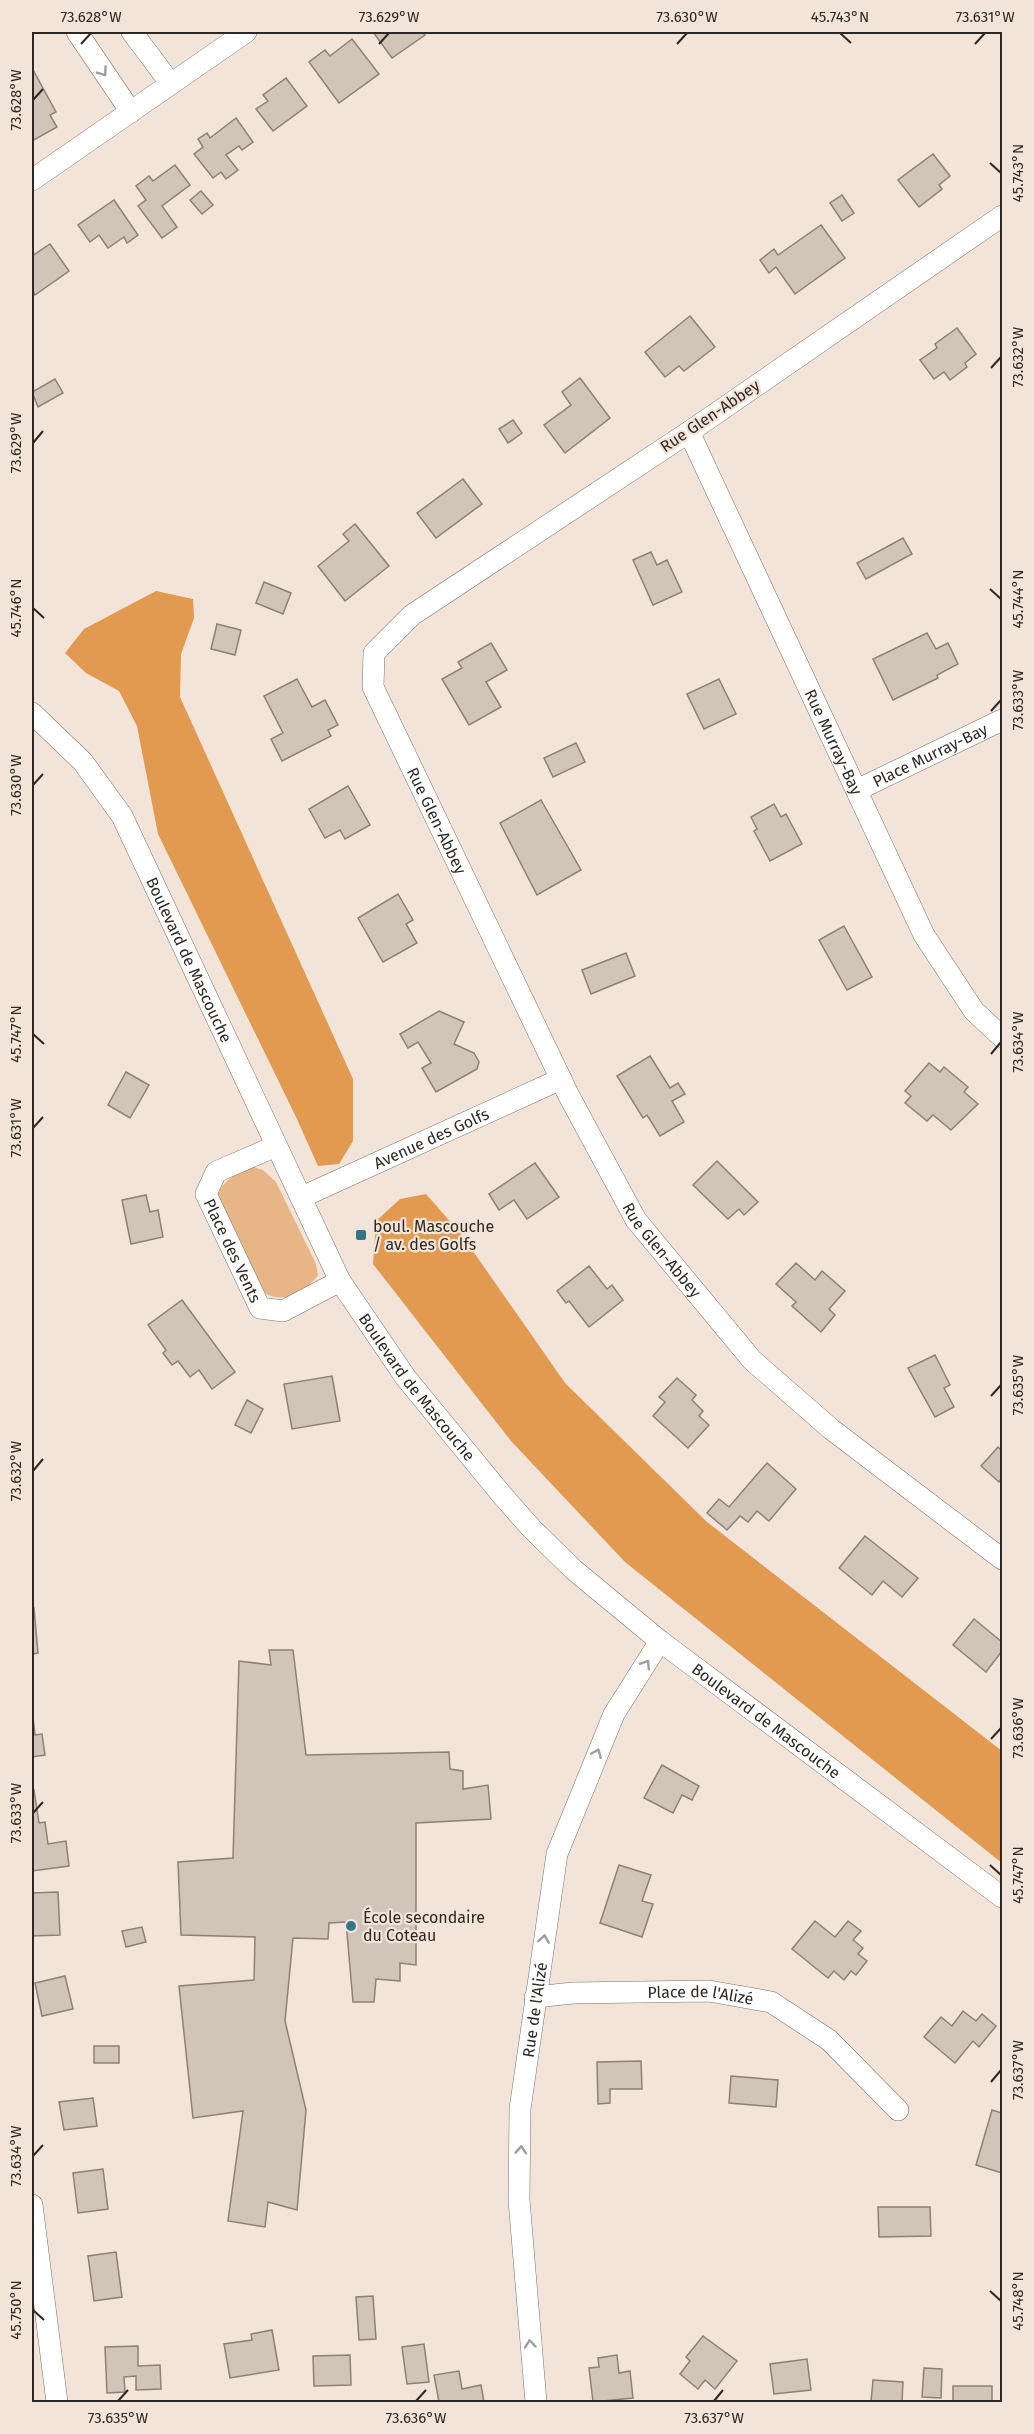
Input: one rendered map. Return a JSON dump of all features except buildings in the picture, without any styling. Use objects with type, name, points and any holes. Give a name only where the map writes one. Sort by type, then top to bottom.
[{"type":"street","points":[[77,32],[131,112]]},
{"type":"street","points":[[132,32],[171,84]]},
{"type":"street","points":[[32,180],[246,32]]},
{"type":"street","name":"Rue Glen-Abbey","points":[[1002,216],[689,432],[412,615],[374,653],[373,687],[561,1079],[636,1220],[752,1360],[831,1429],[1002,1558]]},
{"type":"street","name":"Rue Murray-Bay","points":[[689,432],[924,935],[974,1011],[1002,1037]]},
{"type":"street","name":"Boulevard de Mascouche","points":[[32,713],[83,762],[122,816],[340,1281],[406,1378],[517,1512],[574,1570],[660,1641],[1002,1897]]},
{"type":"street","name":"Place Murray-Bay","points":[[857,790],[1002,720]]},
{"type":"street","name":"Avenue des Golfs","points":[[302,1197],[561,1079]]},
{"type":"street","name":"Place des Vents","points":[[276,1146],[216,1172],[206,1194],[260,1308],[284,1311],[340,1281]]},
{"type":"street","name":"Rue de l'Alizé","points":[[536,2403],[518,2187],[520,2109],[557,1854],[614,1714],[660,1641]]},
{"type":"street","name":"Place de l'Alizé","points":[[535,1997],[709,1991],[771,2002],[829,2040],[898,2110]]},
{"type":"street","points":[[32,2205],[57,2403]]},
{"type":"shaded area","points":[[156,591],[193,599],[194,618],[181,654],[180,697],[353,1079],[353,1141],[339,1164],[318,1166],[158,834],[137,726],[119,691],[86,673],[65,653],[84,629]]},
{"type":"shaded area","points":[[253,1167],[263,1170],[276,1182],[316,1264],[318,1275],[305,1288],[291,1296],[276,1297],[259,1290],[218,1195],[227,1181],[236,1174]]},
{"type":"shaded area","points":[[426,1194],[461,1234],[565,1383],[707,1522],[1002,1751],[1002,1863],[625,1562],[511,1441],[373,1264],[376,1221],[400,1199]]},
{"type":"place","name":"boul. Mascouche / av. des Golfs","points":[[361,1235]]},
{"type":"place","name":"École secondaire du Coteau","points":[[351,1926]]}]
